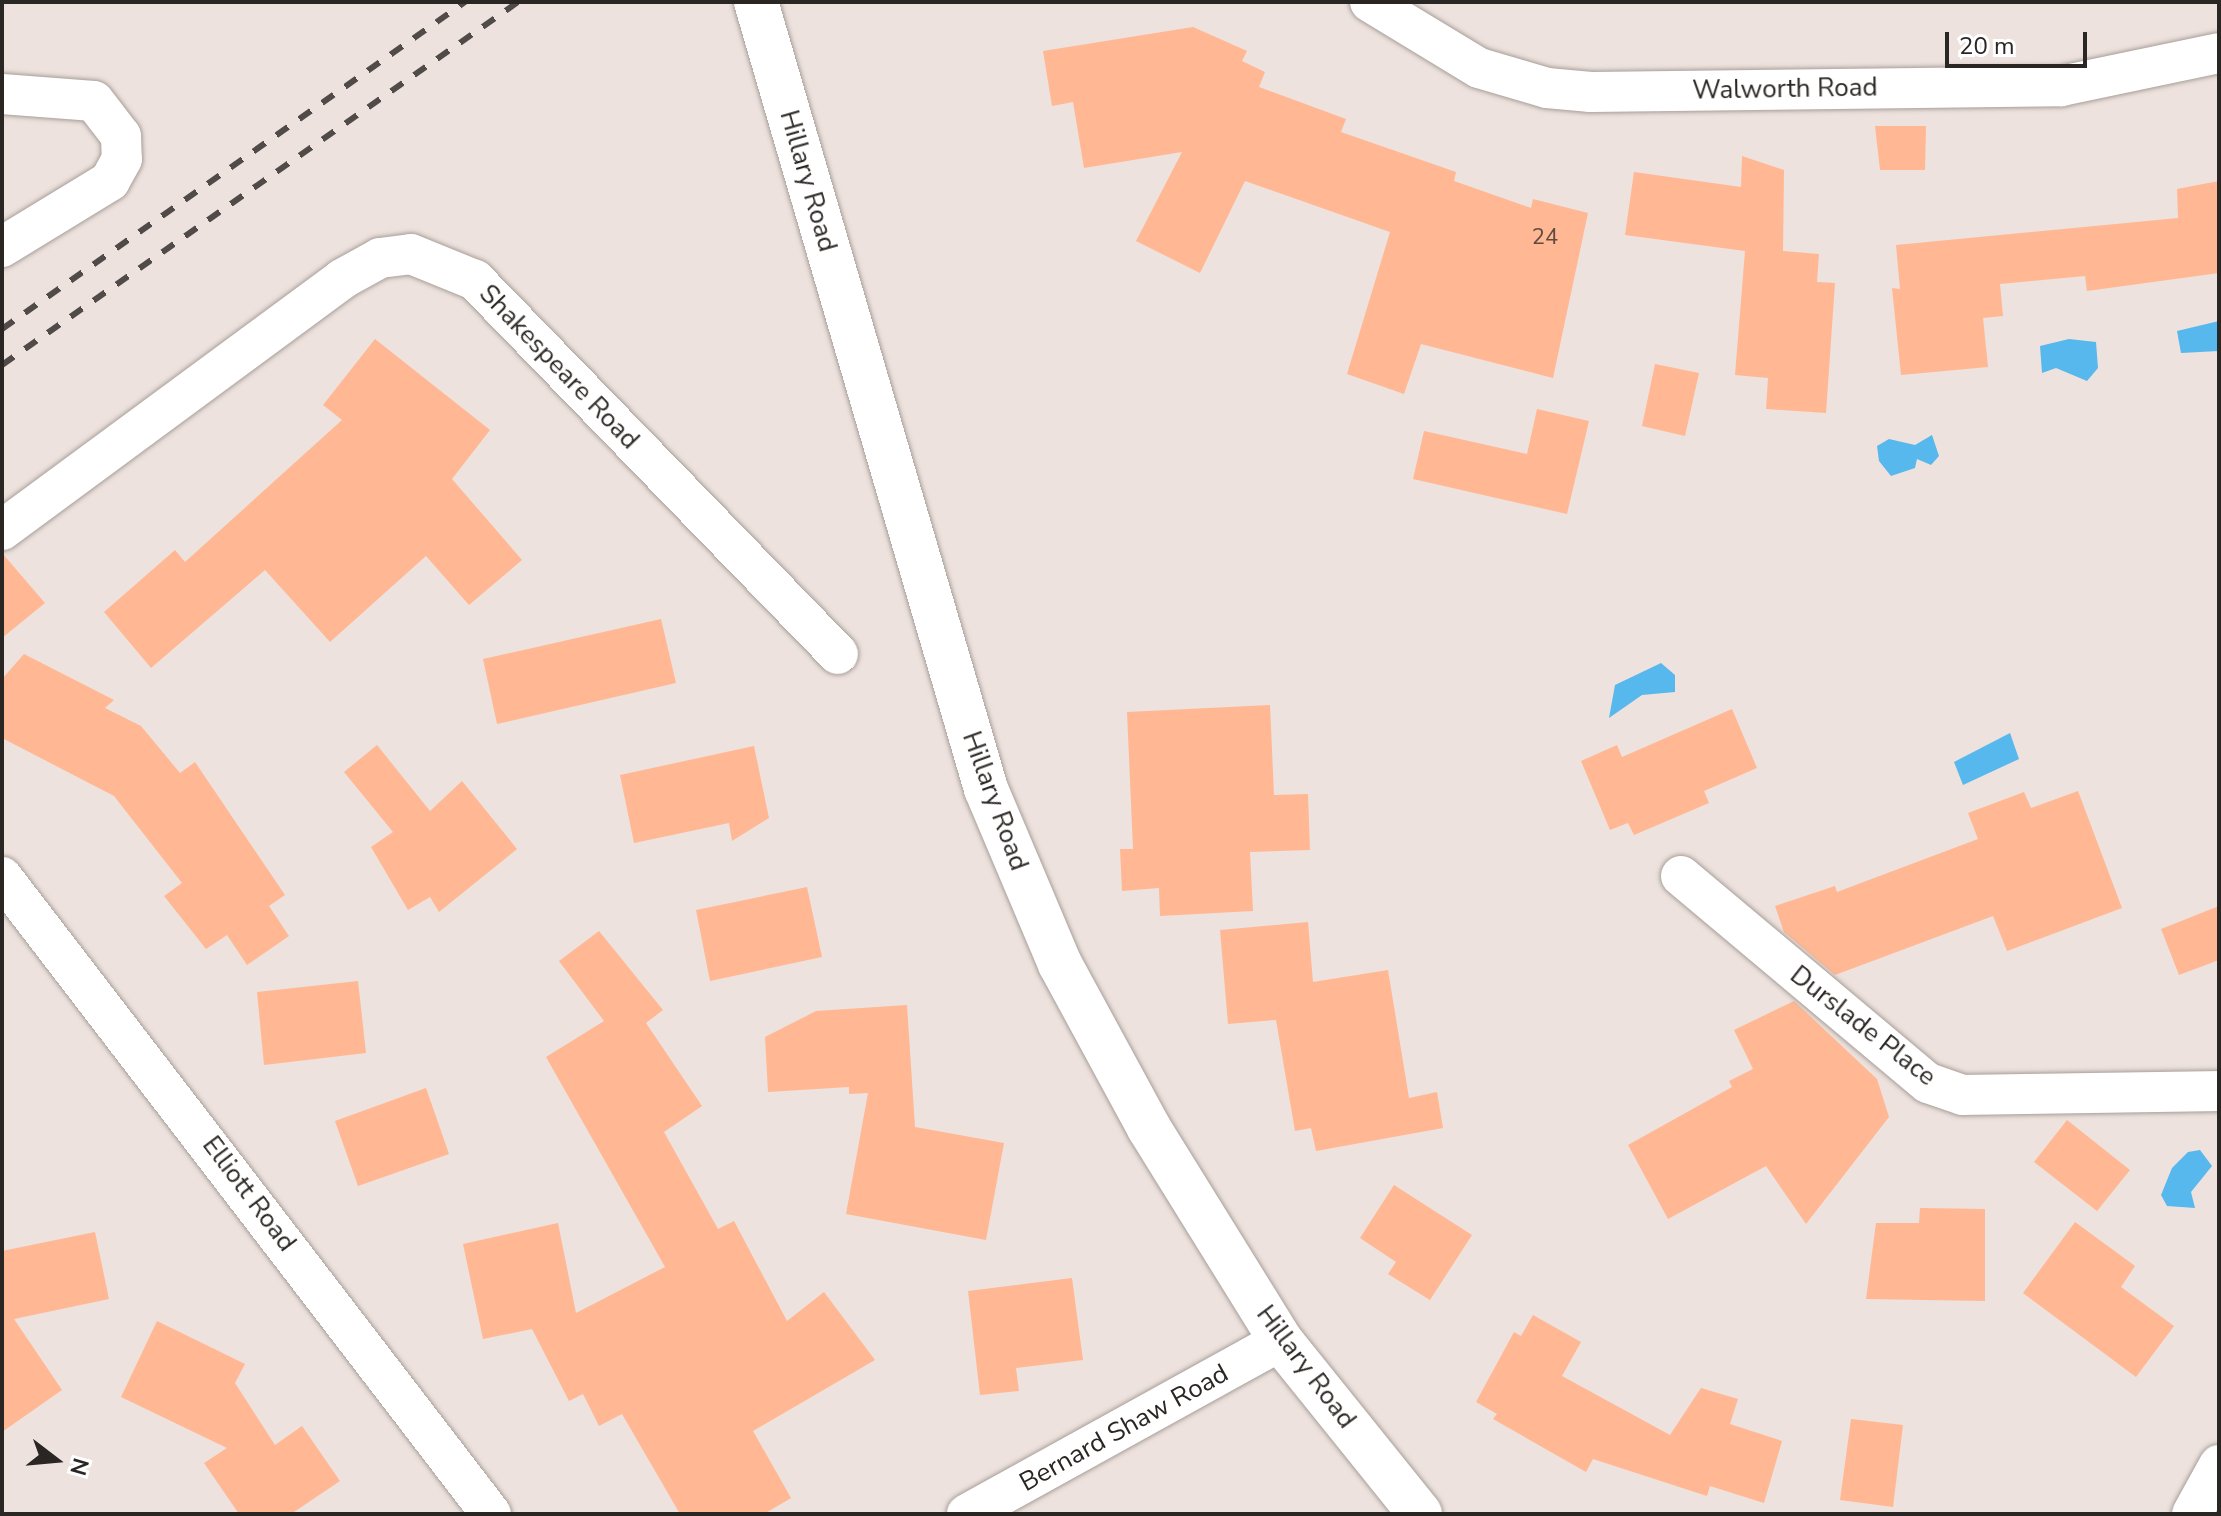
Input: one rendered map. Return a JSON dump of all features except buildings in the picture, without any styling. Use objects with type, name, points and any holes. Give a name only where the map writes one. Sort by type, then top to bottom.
[{"type":"street","name":"Hillary Road","points":[[756,2],[986,789],[1060,964],[1149,1128],[1281,1341],[1420,1514]]},
{"type":"street","name":"Walworth Road","points":[[1370,2],[1479,68],[1547,88],[1591,92],[2061,86],[2219,53]]},
{"type":"street","points":[[2,94],[94,101],[121,136],[122,159],[110,181],[2,247]]},
{"type":"street","name":"Shakespeare Road","points":[[2,530],[342,279],[380,258],[411,254],[475,280],[838,654]]},
{"type":"street","name":"Durslade Place","points":[[1681,876],[1928,1083],[1963,1095],[2219,1091]]},
{"type":"street","name":"Elliott Road","points":[[2,877],[491,1514]]},
{"type":"street","name":"Bernard Shaw Road","points":[[967,1514],[1281,1341]]},
{"type":"street","points":[[2192,1514],[2219,1465]]},
{"type":"water","points":[[2219,321],[2219,351],[2181,353],[2177,331]]},
{"type":"water","points":[[2069,339],[2096,342],[2098,368],[2087,381],[2056,368],[2042,373],[2040,346]]},
{"type":"water","points":[[1932,435],[1939,456],[1931,465],[1917,459],[1915,468],[1891,476],[1879,461],[1877,446],[1889,439],[1915,445]]},
{"type":"water","points":[[1661,663],[1675,675],[1675,692],[1642,695],[1609,718],[1615,685]]},
{"type":"water","points":[[2010,733],[2019,759],[1963,785],[1954,762]]},
{"type":"water","points":[[2200,1150],[2212,1166],[2191,1192],[2195,1208],[2167,1206],[2161,1195],[2172,1168],[2188,1152]]},
{"type":"railway","points":[[2,329],[465,2]]},
{"type":"railway","points":[[2,365],[518,2]]}]
